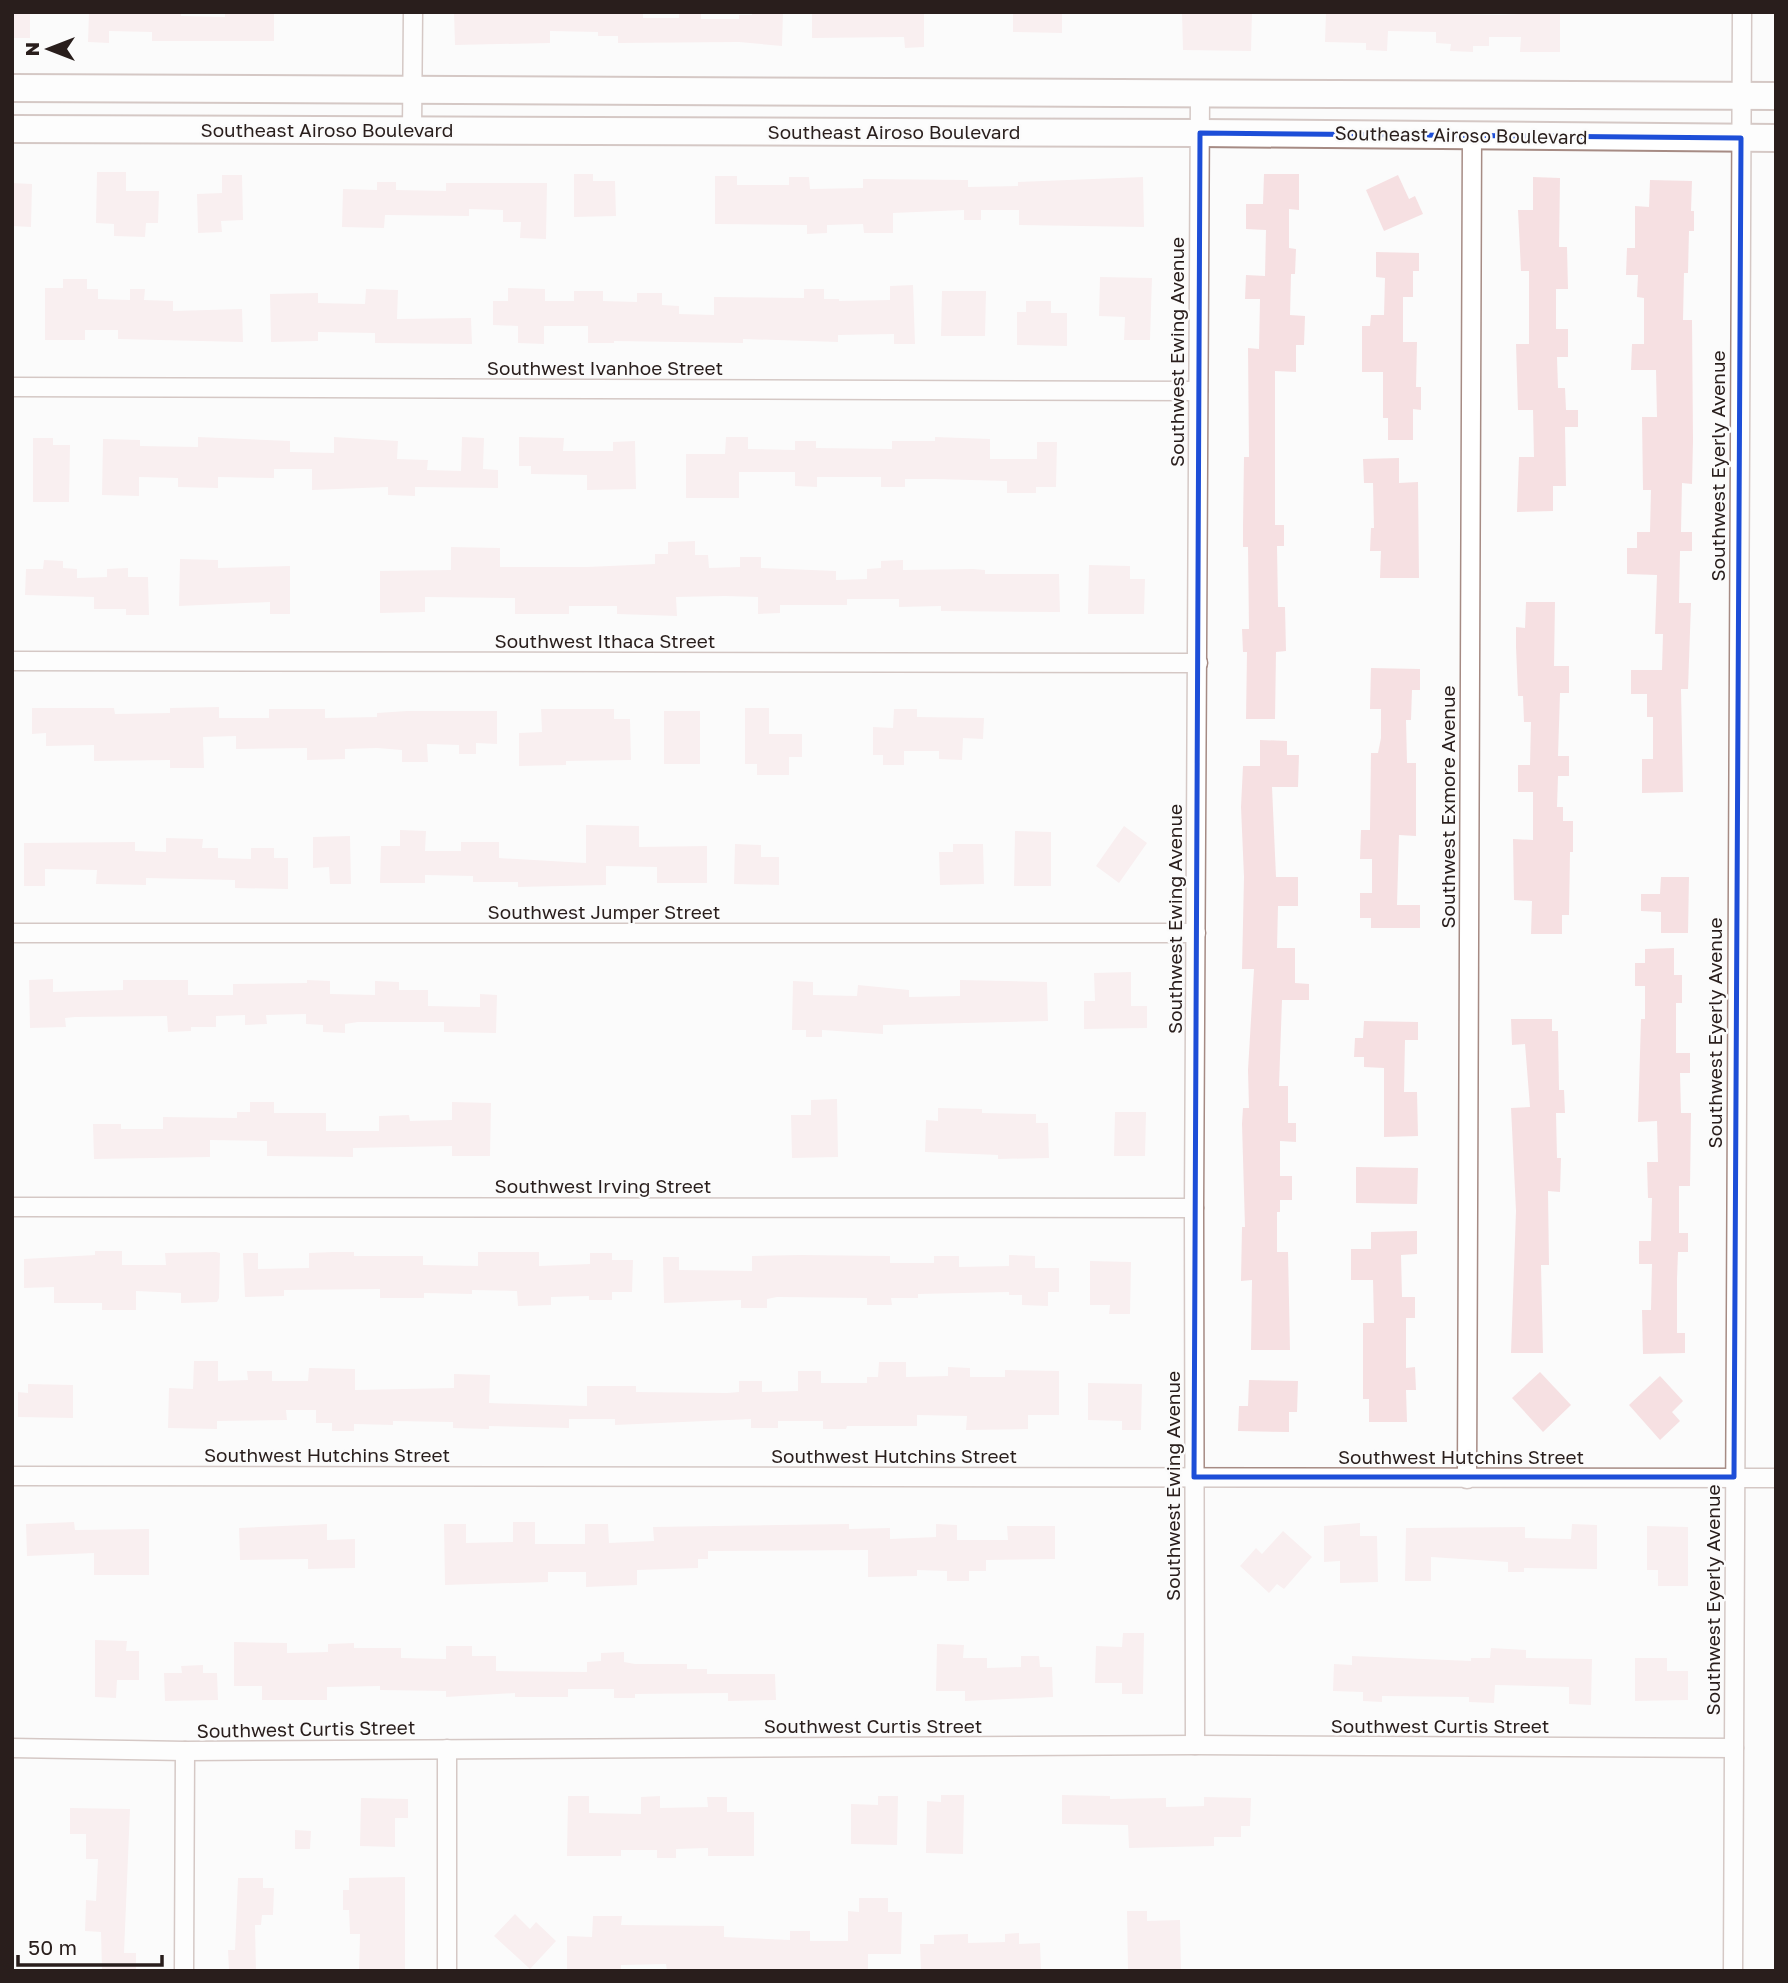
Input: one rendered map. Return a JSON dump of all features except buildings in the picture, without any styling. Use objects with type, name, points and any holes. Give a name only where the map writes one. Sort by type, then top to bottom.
[{"type":"main road","name":"Southeast Airoso Boulevard","points":[[12,88],[1776,96]]},
{"type":"main road","name":"Southeast Airoso Boulevard","points":[[12,129],[1776,138]]},
{"type":"street","points":[[412,130],[413,12]]},
{"type":"street","name":"Southwest Eyerly Avenue","points":[[1733,1971],[1742,12]]},
{"type":"street","name":"Southwest Ewing Avenue","points":[[1195,1745],[1194,1208],[1200,93]]},
{"type":"street","name":"Southwest Exmore Avenue","points":[[1467,1479],[1472,135]]},
{"type":"street","name":"Southwest Ivanhoe Street","points":[[12,387],[1198,391]]},
{"type":"street","name":"Southwest Ithaca Street","points":[[12,661],[1198,663]]},
{"type":"street","name":"Southwest Jumper Street","points":[[12,933],[1196,933]]},
{"type":"street","name":"Southwest Irving Street","points":[[12,1207],[1194,1208]]},
{"type":"street","name":"Southwest Hutchins Street","points":[[12,1476],[1776,1478]]},
{"type":"street","name":"Southwest Curtis Street","points":[[12,1748],[185,1751],[1195,1745],[1734,1748]]},
{"type":"street","points":[[447,1748],[447,1971]]},
{"type":"street","points":[[184,1971],[185,1751]]},
{"type":"highlighted area","points":[[1200,133],[1741,138],[1734,1477],[1194,1477]]}]
